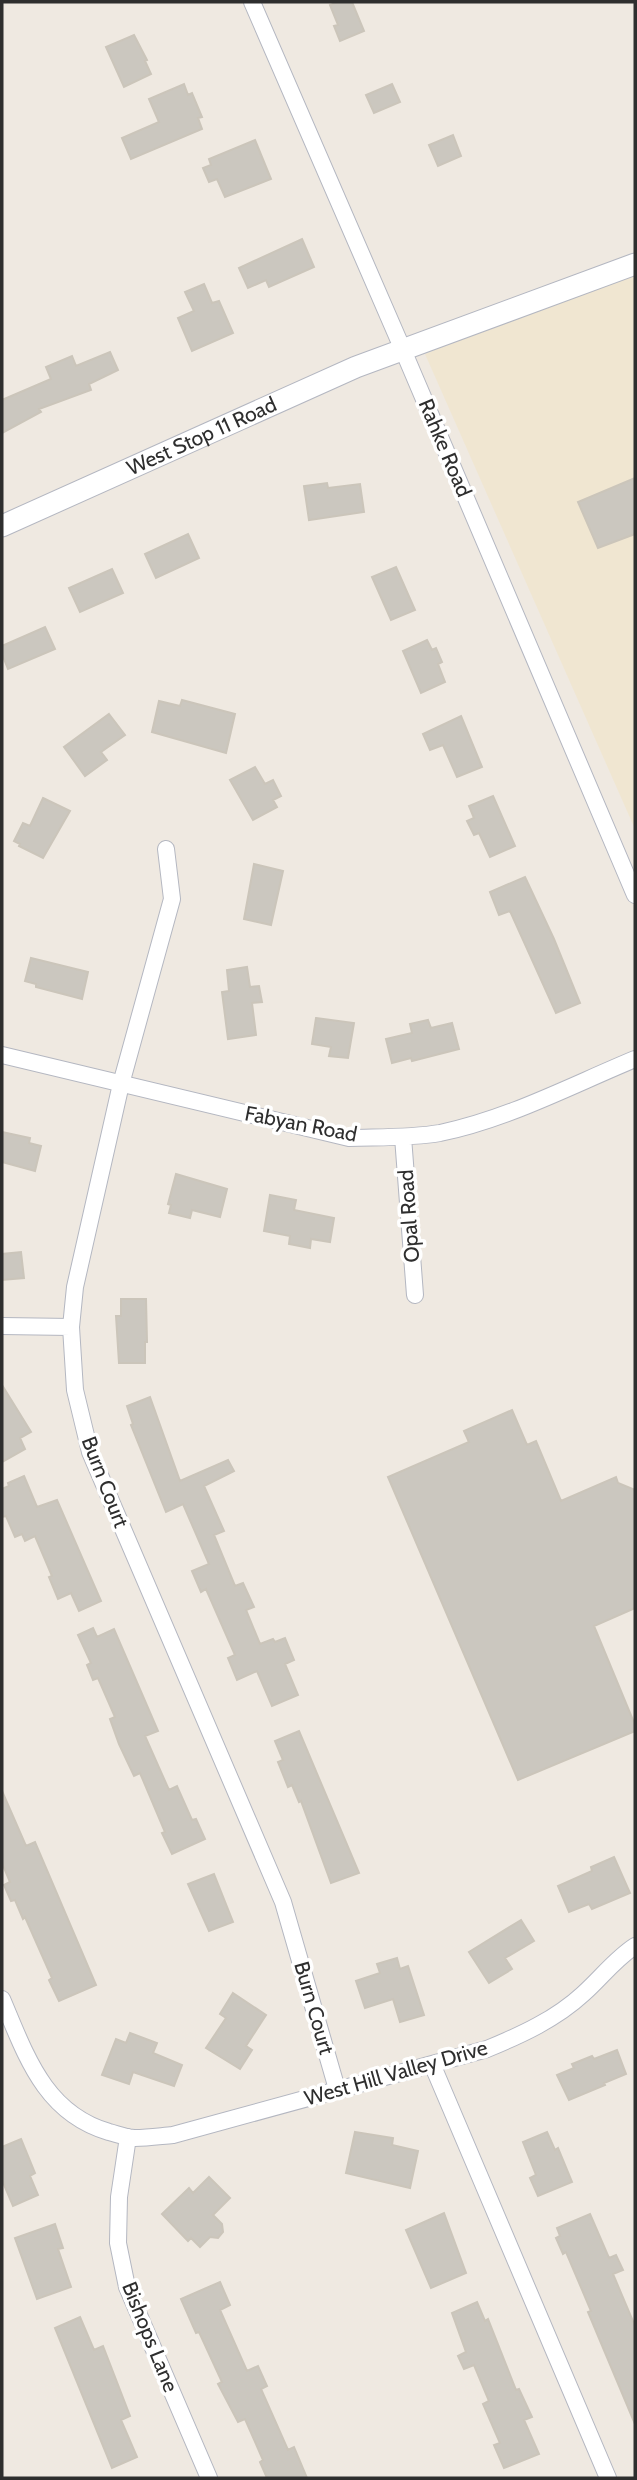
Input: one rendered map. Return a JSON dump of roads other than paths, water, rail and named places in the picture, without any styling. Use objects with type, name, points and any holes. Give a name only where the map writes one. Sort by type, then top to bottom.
[{"type":"main road","name":"West Stop 11 Road","points":[[2,526],[356,367],[635,264]]},
{"type":"street","name":"Rahke Road","points":[[252,2],[635,895]]},
{"type":"street","name":"Burn Court","points":[[166,849],[172,899],[121,1084],[75,1287],[71,1327],[75,1390],[90,1452],[283,1902],[337,2089]]},
{"type":"street","name":"Fabyan Road","points":[[2,1055],[349,1138],[403,1137],[441,1132],[504,1114],[635,1059]]},
{"type":"street","name":"Opal Road","points":[[403,1137],[415,1295]]},
{"type":"street","points":[[2,1326],[71,1327]]},
{"type":"street","name":"West Hill Valley Drive","points":[[128,2137],[173,2136],[487,2049],[529,2032],[581,1996],[621,1955],[635,1946]]},
{"type":"street","points":[[2,1999],[28,2060],[40,2082],[57,2101],[95,2128],[128,2137]]},
{"type":"street","points":[[432,2064],[608,2478]]},
{"type":"street","name":"Bishops Lane","points":[[128,2137],[119,2197],[118,2243],[127,2287],[209,2478]]}]
